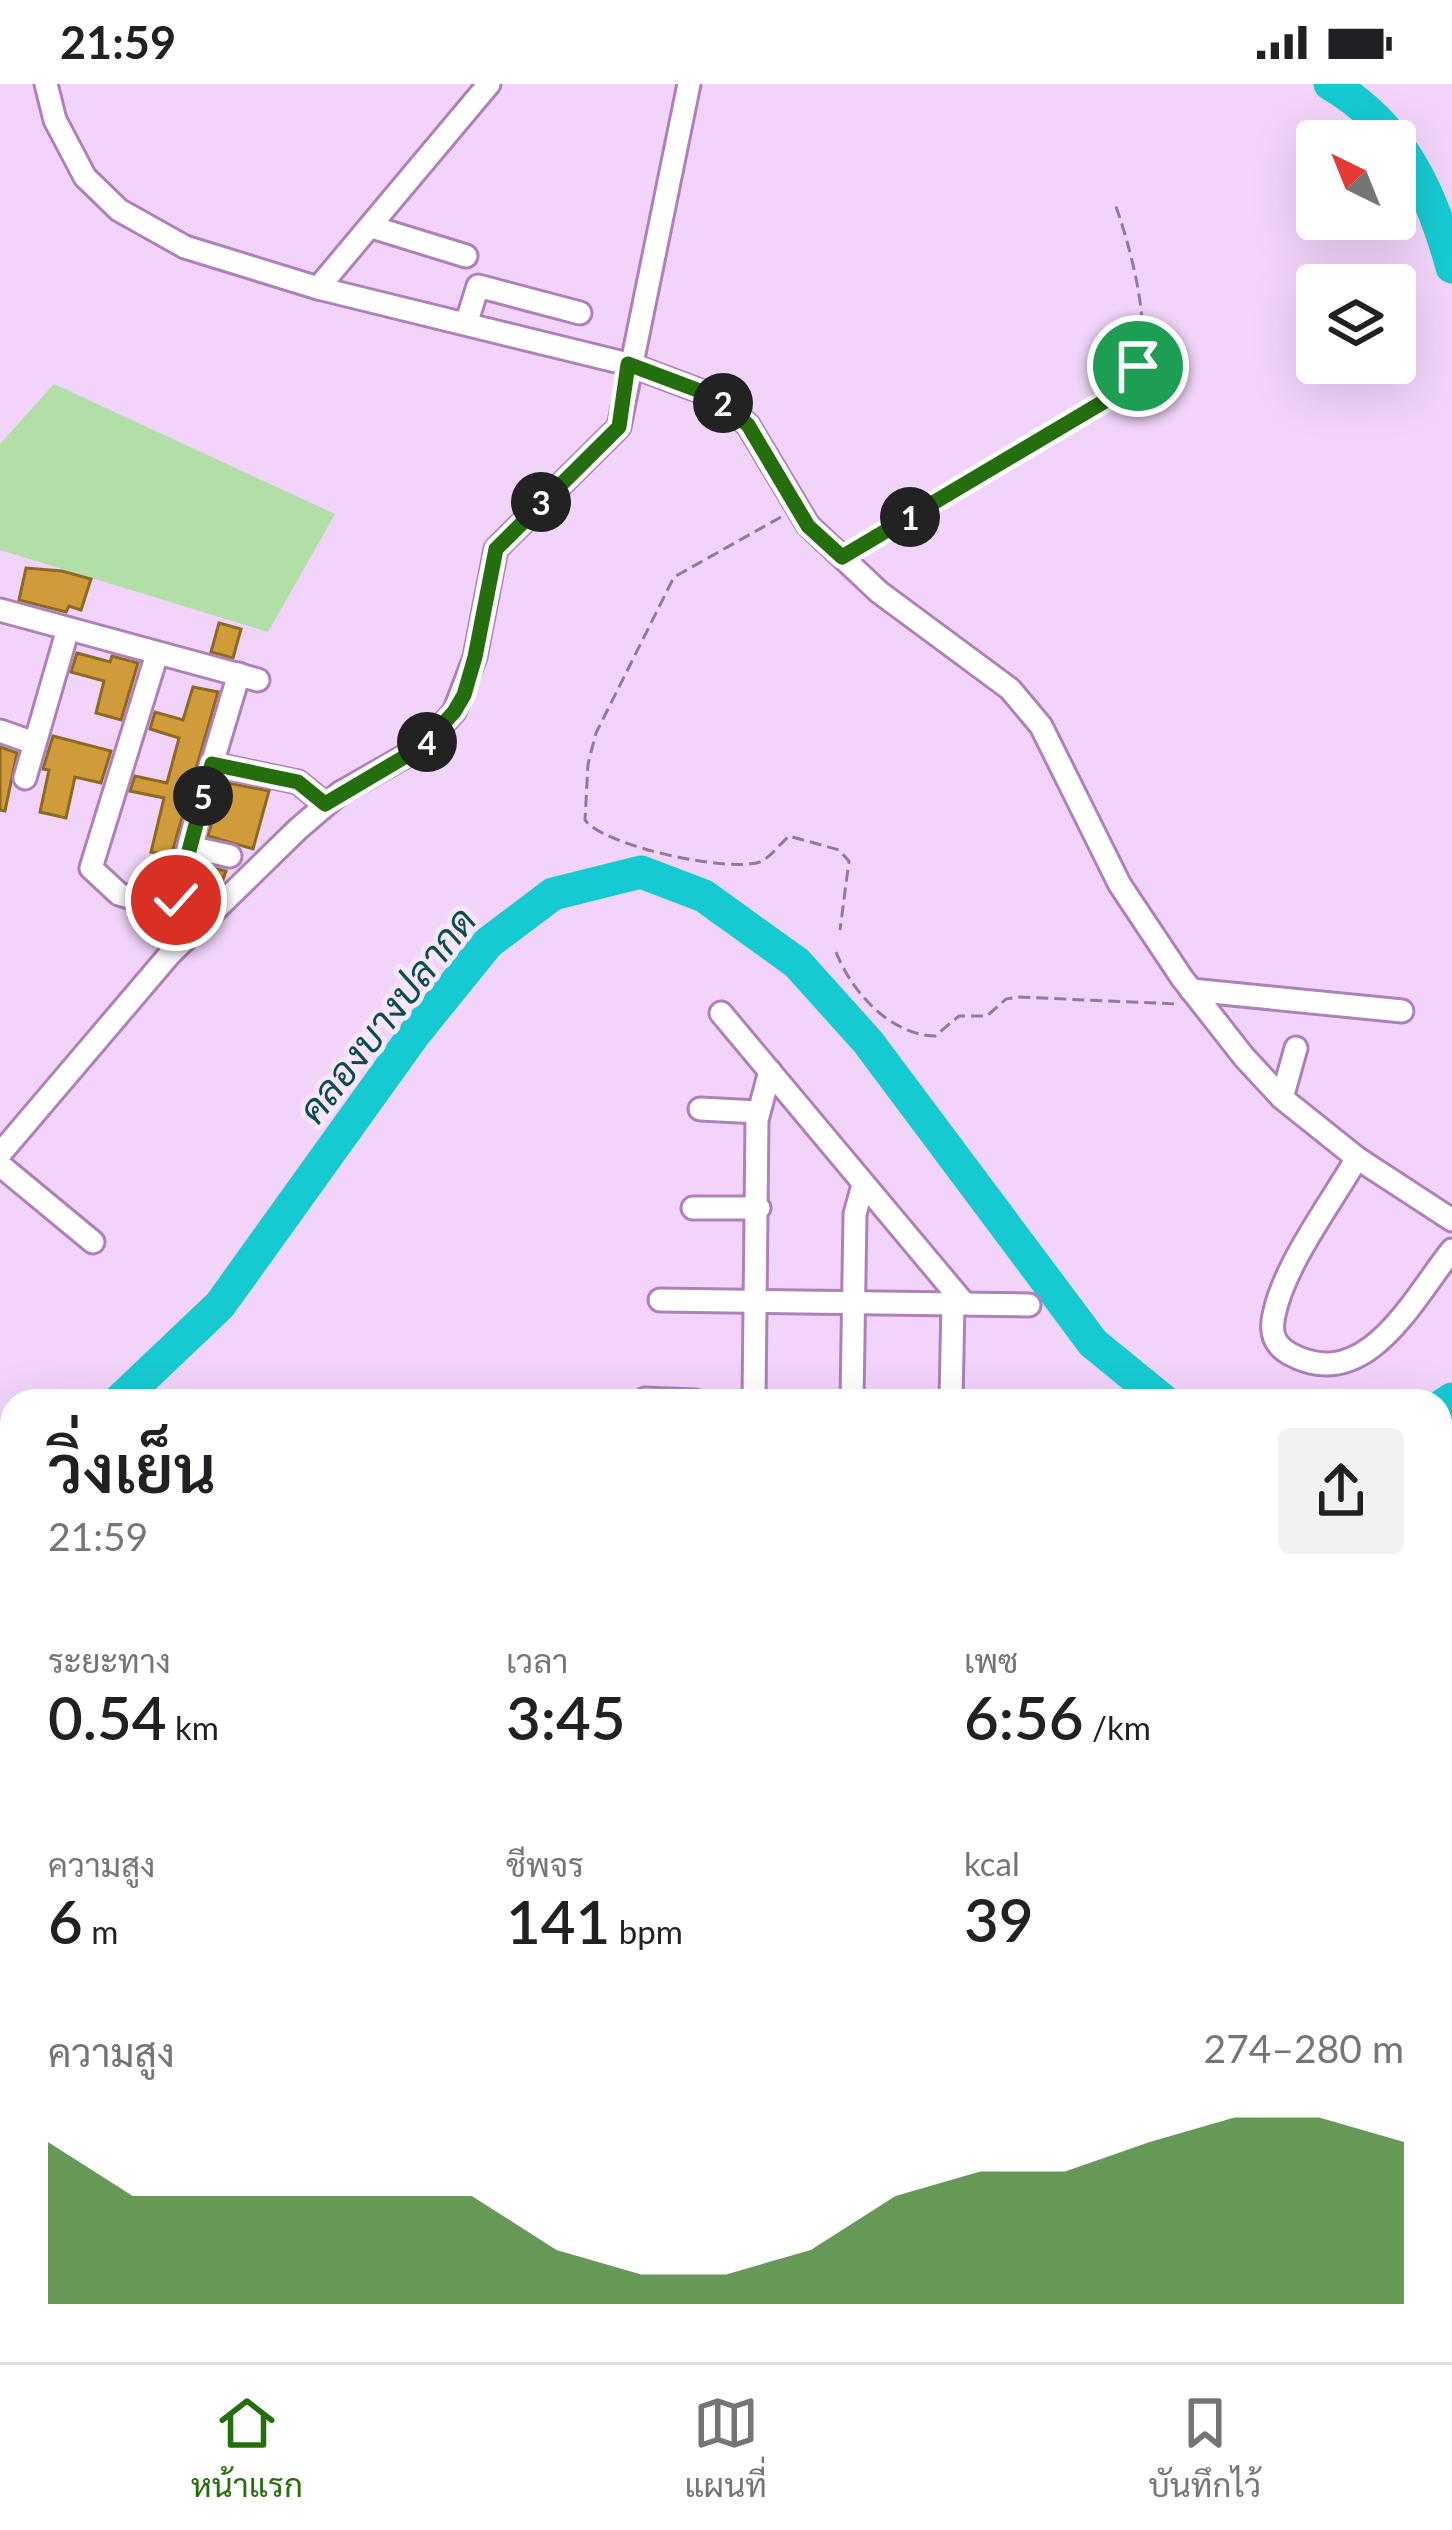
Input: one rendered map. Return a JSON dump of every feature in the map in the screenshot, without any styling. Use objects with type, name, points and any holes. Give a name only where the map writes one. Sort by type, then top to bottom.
[{"type":"street","points":[[46,84],[55,120],[85,177],[118,210],[185,248],[318,288],[628,364],[716,397],[748,425],[808,526],[879,592],[1010,689],[1041,726],[1120,885],[1197,997],[1282,1098],[1357,1158],[1452,1220]]},
{"type":"street","points":[[318,288],[488,84]]},
{"type":"street","points":[[0,1154],[170,954],[325,804],[423,746],[454,712],[475,657],[496,549],[619,427],[628,364],[688,84]]},
{"type":"street","points":[[372,226],[466,256]]},
{"type":"street","points":[[466,324],[478,286],[580,314]]},
{"type":"street","points":[[0,610],[249,677],[212,764],[176,900],[168,908],[119,894],[91,868],[157,654]]},
{"type":"street","points":[[25,778],[68,629]]},
{"type":"street","points":[[0,731],[34,743]]},
{"type":"street","points":[[212,764],[298,782],[325,804]]},
{"type":"street","points":[[189,847],[230,856]]},
{"type":"street","points":[[1197,997],[1402,1011]]},
{"type":"street","points":[[721,1013],[958,1302],[952,1389]]},
{"type":"street","points":[[1282,1098],[1296,1048]]},
{"type":"street","points":[[754,1389],[758,1112],[770,1071]]},
{"type":"street","points":[[700,1109],[758,1112]]},
{"type":"street","points":[[1357,1158],[1288,1277],[1274,1313],[1272,1335],[1280,1347],[1296,1357],[1341,1365],[1358,1361],[1379,1342],[1452,1250]]},
{"type":"street","points":[[0,1165],[93,1241]]},
{"type":"street","points":[[852,1389],[856,1214],[863,1185]]},
{"type":"street","points":[[693,1208],[759,1208]]},
{"type":"street","points":[[660,1300],[1030,1305]]},
{"type":"path","points":[[842,557],[1127,384],[1138,366],[1141,340],[1129,242],[1114,201]]},
{"type":"path","points":[[799,508],[729,543],[674,578],[596,733],[588,764],[585,820],[616,842],[740,866],[767,858],[789,836],[839,850],[849,861],[840,930]]},
{"type":"path","points":[[836,952],[880,1014],[902,1031],[919,1035],[935,1036],[959,1016],[987,1016],[1006,999],[1018,997],[1197,997]]},
{"type":"green space","points":[[54,384],[335,514],[268,632],[0,550],[0,444]]},
{"type":"building","points":[[26,568],[91,579],[81,610],[69,606],[66,612],[19,600]]},
{"type":"building","points":[[219,623],[241,629],[233,658],[211,652]]},
{"type":"building","points":[[77,653],[138,663],[121,720],[96,713],[104,681],[71,672]]},
{"type":"building","points":[[193,687],[218,692],[171,856],[151,852],[164,798],[130,791],[135,776],[167,783],[179,738],[150,729],[155,712],[183,720]]},
{"type":"building","points":[[53,736],[111,751],[101,783],[75,777],[66,818],[40,812],[49,770],[43,769]]},
{"type":"building","points":[[0,747],[17,753],[5,811],[0,810]]},
{"type":"building","points":[[223,782],[269,791],[253,849],[208,836]]},
{"type":"building","points":[[200,865],[226,871],[222,882],[212,880],[200,903],[191,901]]},
{"type":"waterway","name":"คลองบางปลากด","points":[[1330,84],[1376,119],[1410,162],[1434,212],[1452,267]]},
{"type":"waterway","name":"คลองบางปลากด","points":[[132,1389],[220,1305],[416,1032],[488,943],[553,894],[641,872],[704,896],[797,963],[868,1042],[1093,1343],[1149,1389]]},
{"type":"route","points":[[176,900],[212,764],[298,782],[325,804],[423,746],[438,732],[464,695],[496,549],[606,445],[619,427],[628,364],[716,397],[748,425],[808,526],[842,557],[1110,398],[1138,366]]}]
